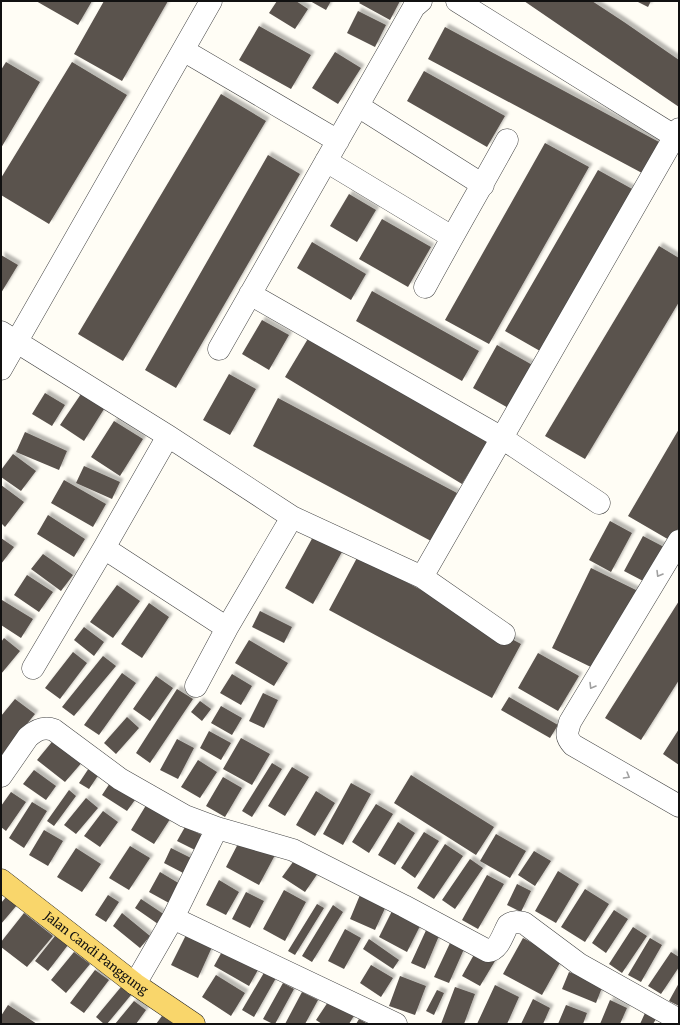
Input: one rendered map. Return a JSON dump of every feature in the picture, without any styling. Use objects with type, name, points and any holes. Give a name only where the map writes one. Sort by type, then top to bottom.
[{"type":"main road","name":"Jalan Candi Panggung","points":[[1,880],[135,984],[194,1024]]},
{"type":"street","points":[[1,369],[9,337],[211,1]]},
{"type":"street","points":[[219,349],[414,7],[422,1]]},
{"type":"street","points":[[422,577],[677,135],[457,1]]},
{"type":"street","points":[[182,50],[338,141]]},
{"type":"street","points":[[358,106],[483,185]]},
{"type":"street","points":[[425,287],[507,140]]},
{"type":"street","points":[[326,161],[452,237]]},
{"type":"street","points":[[250,294],[502,438],[599,503]]},
{"type":"street","points":[[9,337],[168,436],[292,517],[422,577],[504,634]]},
{"type":"street","points":[[33,668],[168,436]]},
{"type":"street","points":[[196,686],[227,628],[292,517]]},
{"type":"street","points":[[679,541],[570,722],[567,731],[568,739],[573,745],[679,806]]},
{"type":"street","points":[[104,548],[227,628]]},
{"type":"street","points":[[1,776],[28,737],[36,730],[49,728],[62,735],[120,779],[185,816],[217,828],[293,850],[404,906],[488,951],[496,948],[510,923],[524,923],[579,964],[679,1020]]},
{"type":"street","points":[[135,984],[172,918],[217,828]]},
{"type":"street","points":[[172,918],[396,1024]]},
{"type":"building","points":[[36,1],[92,1],[78,25]]},
{"type":"building","points":[[104,1],[168,1],[122,81],[74,54]]},
{"type":"building","points":[[277,1],[296,1],[308,9],[295,29],[269,13]]},
{"type":"building","points":[[310,1],[331,1],[326,10]]},
{"type":"building","points":[[361,1],[400,1],[390,20],[359,3]]},
{"type":"building","points":[[524,1],[592,1],[624,22],[679,60],[679,107]]},
{"type":"building","points":[[636,1],[651,1],[648,7]]},
{"type":"building","points":[[358,11],[386,25],[375,47],[347,33]]},
{"type":"building","points":[[259,26],[311,55],[291,89],[239,60]]},
{"type":"building","points":[[445,27],[659,142],[642,173],[428,59]]},
{"type":"building","points":[[335,52],[361,68],[338,104],[312,88]]},
{"type":"building","points":[[6,62],[40,82],[1,148],[1,70]]},
{"type":"building","points":[[72,62],[127,95],[49,224],[1,195],[1,178]]},
{"type":"building","points":[[424,71],[505,116],[487,147],[407,101]]},
{"type":"building","points":[[221,94],[266,121],[123,361],[78,334]]},
{"type":"building","points":[[545,143],[589,167],[489,344],[445,320]]},
{"type":"building","points":[[268,155],[300,174],[176,388],[145,370]]},
{"type":"building","points":[[598,170],[634,190],[540,351],[505,331]]},
{"type":"building","points":[[349,194],[376,210],[357,242],[330,226]]},
{"type":"building","points":[[382,219],[431,247],[408,287],[359,259]]},
{"type":"building","points":[[312,242],[366,274],[351,300],[297,268]]},
{"type":"building","points":[[659,246],[679,258],[679,302],[585,459],[545,436]]},
{"type":"building","points":[[1,255],[18,265],[1,293]]},
{"type":"building","points":[[372,291],[479,351],[462,381],[356,321]]},
{"type":"building","points":[[262,320],[289,335],[269,370],[242,354]]},
{"type":"building","points":[[312,332],[489,439],[462,484],[285,377]]},
{"type":"building","points":[[497,345],[536,367],[512,410],[473,388]]},
{"type":"building","points":[[229,374],[256,389],[230,435],[203,420]]},
{"type":"building","points":[[45,393],[65,405],[52,426],[32,414]]},
{"type":"building","points":[[81,394],[104,409],[84,441],[60,425]]},
{"type":"building","points":[[278,398],[457,493],[431,541],[253,446]]},
{"type":"building","points":[[114,421],[143,439],[120,476],[91,457]]},
{"type":"building","points":[[679,429],[679,527],[671,541],[628,516]]},
{"type":"building","points":[[25,432],[67,451],[59,470],[16,452]]},
{"type":"building","points":[[13,454],[36,471],[21,491],[1,477],[1,470]]},
{"type":"building","points":[[84,466],[120,482],[112,499],[76,483]]},
{"type":"building","points":[[64,480],[106,504],[93,527],[51,503]]},
{"type":"building","points":[[1,485],[24,502],[5,527],[1,523]]},
{"type":"building","points":[[48,515],[85,539],[74,557],[37,534]]},
{"type":"building","points":[[610,521],[632,533],[611,572],[589,560]]},
{"type":"building","points":[[314,535],[343,550],[313,604],[285,588]]},
{"type":"building","points":[[643,536],[664,547],[645,582],[624,571]]},
{"type":"building","points":[[1,538],[14,547],[1,564]]},
{"type":"building","points":[[43,554],[73,575],[61,591],[31,569]]},
{"type":"building","points":[[358,556],[521,644],[492,698],[329,610]]},
{"type":"building","points":[[591,568],[638,591],[599,671],[552,648]]},
{"type":"building","points":[[27,575],[53,592],[39,612],[14,595]]},
{"type":"building","points":[[117,585],[140,601],[113,638],[90,622]]},
{"type":"building","points":[[2,600],[33,619],[21,638],[1,625]]},
{"type":"building","points":[[679,601],[679,680],[641,740],[605,718]]},
{"type":"building","points":[[149,603],[169,617],[142,658],[121,644]]},
{"type":"building","points":[[260,611],[292,627],[284,643],[252,627]]},
{"type":"building","points":[[84,627],[104,642],[94,656],[74,640]]},
{"type":"building","points":[[4,638],[20,651],[1,674],[1,642]]},
{"type":"building","points":[[249,640],[288,663],[274,686],[235,663]]},
{"type":"building","points":[[73,652],[87,663],[60,699],[45,688]]},
{"type":"building","points":[[538,653],[579,676],[558,711],[518,688]]},
{"type":"building","points":[[103,656],[116,666],[74,716],[62,707]]},
{"type":"building","points":[[122,673],[136,683],[99,735],[84,725]]},
{"type":"building","points":[[232,674],[252,686],[241,705],[220,693]]},
{"type":"building","points":[[156,676],[173,688],[150,721],[133,709]]},
{"type":"building","points":[[177,689],[193,699],[150,763],[136,753]]},
{"type":"building","points":[[263,693],[278,700],[264,728],[249,721]]},
{"type":"building","points":[[509,697],[558,725],[550,738],[501,710]]},
{"type":"building","points":[[15,699],[35,714],[1,756],[1,716]]},
{"type":"building","points":[[200,701],[211,709],[202,721],[191,712]]},
{"type":"building","points":[[221,706],[242,718],[232,735],[211,723]]},
{"type":"building","points":[[127,717],[139,728],[116,754],[104,743]]},
{"type":"building","points":[[679,729],[679,765],[663,754]]},
{"type":"building","points":[[209,731],[231,743],[221,760],[200,748]]},
{"type":"building","points":[[56,737],[84,760],[65,782],[37,760]]},
{"type":"building","points":[[241,738],[270,754],[252,785],[223,769]]},
{"type":"building","points":[[177,739],[194,748],[178,779],[160,770]]},
{"type":"building","points":[[198,760],[217,772],[200,798],[181,787]]},
{"type":"building","points":[[272,763],[282,769],[252,817],[242,811]]},
{"type":"building","points":[[292,767],[309,777],[285,816],[268,806]]},
{"type":"building","points":[[89,768],[99,774],[89,789],[79,783]]},
{"type":"building","points":[[34,770],[56,786],[46,800],[23,784]]},
{"type":"building","points":[[411,775],[494,827],[476,855],[394,803]]},
{"type":"building","points":[[223,777],[242,788],[225,817],[206,806]]},
{"type":"building","points":[[112,780],[137,797],[127,811],[102,795]]},
{"type":"building","points":[[351,783],[371,794],[343,845],[323,834]]},
{"type":"building","points":[[69,790],[76,796],[54,826],[47,821]]},
{"type":"building","points":[[316,791],[335,803],[315,836],[296,825]]},
{"type":"building","points":[[11,792],[26,802],[6,831],[1,827],[1,806]]},
{"type":"building","points":[[86,798],[98,808],[76,834],[64,825]]},
{"type":"building","points":[[32,802],[47,811],[24,848],[9,838]]},
{"type":"building","points":[[148,802],[172,816],[154,844],[131,830]]},
{"type":"building","points":[[376,804],[393,814],[369,853],[352,842]]},
{"type":"building","points":[[103,811],[118,822],[100,847],[84,836]]},
{"type":"building","points":[[398,822],[415,833],[395,865],[378,855]]},
{"type":"building","points":[[185,827],[206,837],[199,852],[177,841]]},
{"type":"building","points":[[44,830],[63,841],[48,866],[29,855]]},
{"type":"building","points":[[424,832],[439,841],[415,878],[401,868]]},
{"type":"building","points":[[496,834],[526,851],[510,878],[480,861]]},
{"type":"building","points":[[241,838],[275,855],[259,885],[226,867]]},
{"type":"building","points":[[445,844],[463,856],[434,899],[417,888]]},
{"type":"building","points":[[130,846],[150,858],[129,890],[109,878]]},
{"type":"building","points":[[76,848],[101,864],[82,892],[57,877]]},
{"type":"building","points":[[171,848],[195,860],[187,875],[164,863]]},
{"type":"building","points":[[534,851],[551,861],[535,886],[518,875]]},
{"type":"building","points":[[296,858],[318,873],[305,892],[282,877]]},
{"type":"building","points":[[470,859],[483,868],[455,909],[442,900]]},
{"type":"building","points":[[558,871],[579,884],[556,923],[535,911]]},
{"type":"building","points":[[160,872],[180,884],[169,903],[149,892]]},
{"type":"building","points":[[487,875],[504,884],[478,929],[462,920]]},
{"type":"building","points":[[219,880],[239,892],[226,915],[206,905]]},
{"type":"building","points":[[517,884],[531,891],[521,912],[507,905]]},
{"type":"building","points":[[585,889],[609,904],[585,942],[561,927]]},
{"type":"building","points":[[284,890],[306,902],[285,941],[263,929]]},
{"type":"building","points":[[246,892],[264,901],[250,928],[232,919]]},
{"type":"building","points":[[108,895],[119,902],[106,922],[95,915]]},
{"type":"building","points":[[360,895],[386,906],[375,930],[350,919]]},
{"type":"building","points":[[7,896],[17,905],[1,924],[1,903]]},
{"type":"building","points":[[141,899],[165,915],[158,924],[135,908]]},
{"type":"building","points":[[317,904],[324,908],[295,955],[288,951]]},
{"type":"building","points":[[333,905],[343,912],[312,962],[302,956]]},
{"type":"building","points":[[393,909],[421,924],[407,952],[379,937]]},
{"type":"building","points":[[614,910],[628,919],[606,953],[592,943]]},
{"type":"building","points":[[24,913],[53,936],[27,967],[1,947],[1,942]]},
{"type":"building","points":[[122,913],[150,936],[140,948],[113,926]]},
{"type":"building","points":[[428,926],[441,931],[425,969],[411,963]]},
{"type":"building","points":[[633,927],[647,936],[622,973],[609,964]]},
{"type":"building","points":[[345,929],[361,938],[344,969],[328,961]]},
{"type":"building","points":[[186,935],[212,947],[198,978],[171,965]]},
{"type":"building","points":[[55,936],[68,945],[48,971],[35,961]]},
{"type":"building","points":[[523,938],[562,959],[542,995],[503,974]]},
{"type":"building","points":[[650,938],[662,945],[641,982],[628,975]]},
{"type":"building","points":[[369,939],[399,960],[393,969],[363,949]]},
{"type":"building","points":[[450,943],[464,949],[449,983],[434,977]]},
{"type":"building","points":[[224,948],[259,968],[249,986],[214,966]]},
{"type":"building","points":[[476,951],[495,961],[480,986],[462,976]]},
{"type":"building","points":[[74,952],[90,964],[66,993],[51,980]]},
{"type":"building","points":[[671,952],[679,957],[679,967],[661,994],[648,986]]},
{"type":"building","points":[[371,965],[393,978],[381,997],[360,983]]},
{"type":"building","points":[[95,970],[109,980],[84,1013],[70,1003]]},
{"type":"building","points":[[265,971],[276,978],[254,1017],[242,1010]]},
{"type":"building","points":[[569,972],[603,985],[596,1003],[562,989]]},
{"type":"building","points":[[216,975],[245,993],[231,1016],[202,997]]},
{"type":"building","points":[[400,976],[426,986],[415,1015],[389,1006]]},
{"type":"building","points":[[283,983],[294,989],[275,1024],[273,1024],[263,1019]]},
{"type":"building","points":[[679,983],[679,1006],[669,1001]]},
{"type":"building","points":[[495,985],[519,997],[507,1024],[477,1024]]},
{"type":"building","points":[[121,987],[131,995],[107,1024],[104,1024],[96,1017]]},
{"type":"building","points":[[455,987],[475,994],[464,1024],[441,1024]]},
{"type":"building","points":[[437,990],[444,993],[434,1015],[426,1011]]},
{"type":"building","points":[[302,992],[318,1000],[305,1024],[285,1024]]},
{"type":"building","points":[[330,999],[355,1014],[349,1024],[322,1024],[316,1020]]},
{"type":"building","points":[[533,999],[550,1008],[543,1024],[521,1024]]},
{"type":"building","points":[[610,1000],[627,1008],[620,1024],[600,1024]]},
{"type":"building","points":[[134,1001],[146,1010],[136,1024],[115,1024]]},
{"type":"building","points":[[8,1005],[37,1024],[1,1024],[1,1016]]},
{"type":"building","points":[[566,1005],[587,1013],[583,1024],[558,1024]]},
{"type":"building","points":[[645,1013],[656,1019],[653,1024],[640,1024]]},
{"type":"building","points":[[162,1016],[174,1024],[156,1024]]},
{"type":"building","points":[[359,1019],[368,1024],[356,1024]]}]
